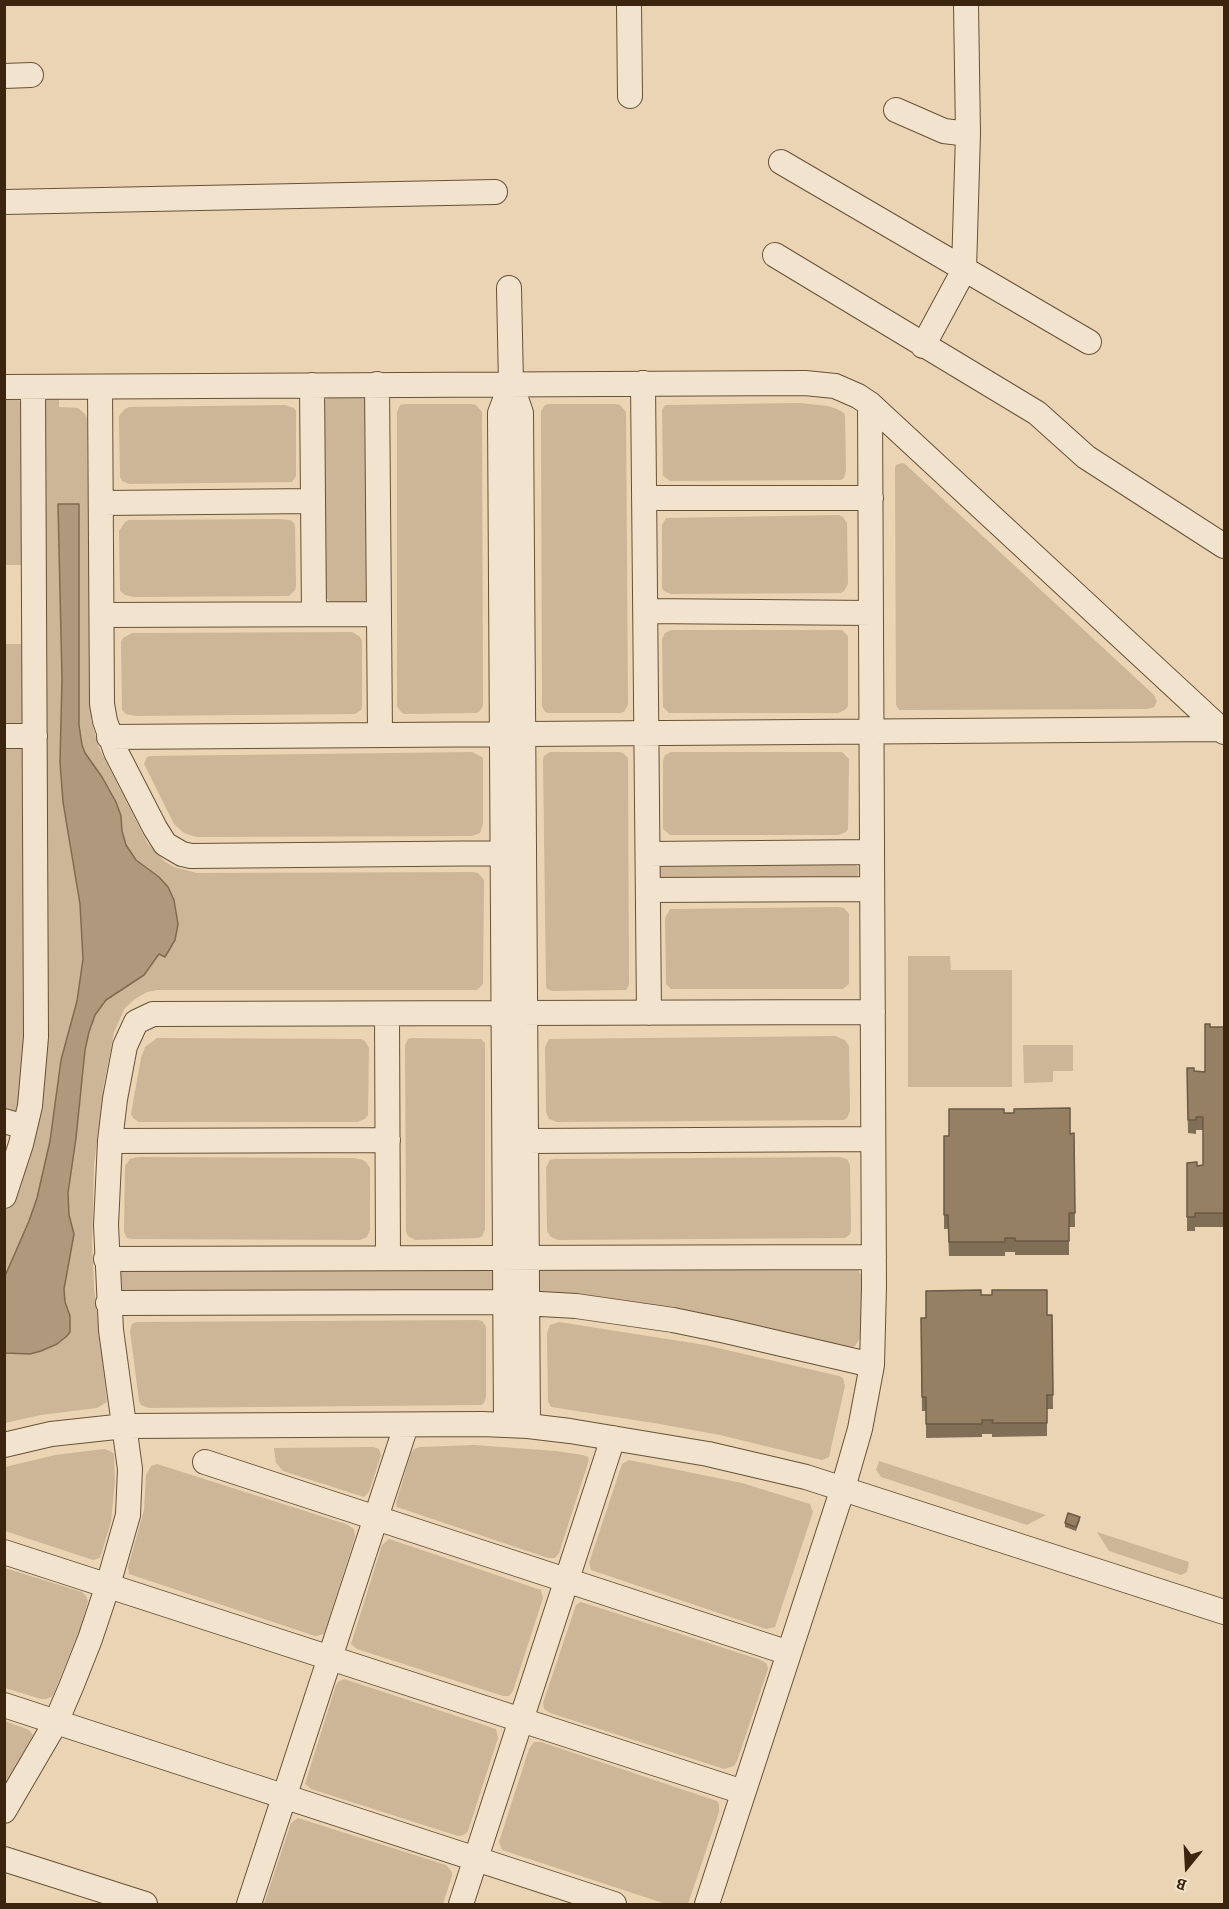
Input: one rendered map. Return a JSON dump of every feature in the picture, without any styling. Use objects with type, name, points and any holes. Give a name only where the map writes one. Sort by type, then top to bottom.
[{"type":"street","points":[[629,4],[630,96]]},
{"type":"street","points":[[923,346],[964,270],[968,134],[966,4]]},
{"type":"street","points":[[4,76],[31,75]]},
{"type":"street","points":[[896,110],[944,131],[968,134]]},
{"type":"street","points":[[781,162],[1089,342]]},
{"type":"street","points":[[4,202],[495,192]]},
{"type":"street","points":[[775,255],[1037,413],[1086,457],[1224,546]]},
{"type":"street","points":[[509,288],[512,384],[521,413],[513,734],[517,1425]]},
{"type":"street","points":[[643,383],[649,1013]]},
{"type":"street","points":[[4,387],[643,383],[820,384],[847,391],[870,404],[1223,731]]},
{"type":"street","points":[[377,384],[380,735]]},
{"type":"street","points":[[312,385],[314,614]]},
{"type":"street","points":[[4,1196],[15,1165],[15,1124],[33,1084],[36,1037],[33,387]]},
{"type":"street","points":[[100,387],[102,704],[109,737],[165,844],[182,854],[191,856],[514,853]]},
{"type":"street","points":[[707,1905],[843,1488],[860,1429],[872,1365],[874,1257],[870,404]]},
{"type":"street","points":[[644,498],[871,498]]},
{"type":"street","points":[[102,503],[313,501]]},
{"type":"street","points":[[645,611],[871,614]]},
{"type":"street","points":[[102,615],[379,614]]},
{"type":"street","points":[[109,737],[1223,731]]},
{"type":"street","points":[[4,736],[35,736]]},
{"type":"street","points":[[648,854],[872,852]]},
{"type":"street","points":[[648,890],[872,889]]},
{"type":"street","points":[[4,1811],[56,1722],[90,1639],[125,1531],[130,1501],[130,1469],[108,1304],[106,1226],[114,1099],[123,1054],[136,1022],[153,1014],[873,1012]]},
{"type":"street","points":[[514,1013],[526,1141],[516,1258]]},
{"type":"street","points":[[387,1014],[388,1258]]},
{"type":"street","points":[[526,1141],[873,1138]]},
{"type":"street","points":[[110,1141],[388,1140]]},
{"type":"street","points":[[106,1259],[874,1257]]},
{"type":"street","points":[[108,1304],[516,1303],[576,1306],[673,1320],[784,1343],[872,1365]]},
{"type":"street","points":[[4,1445],[51,1434],[125,1426],[517,1425],[613,1438],[759,1465],[843,1488],[1224,1612]]},
{"type":"street","points":[[249,1905],[406,1426]]},
{"type":"street","points":[[461,1905],[613,1438]]},
{"type":"street","points":[[205,1462],[789,1653]]},
{"type":"street","points":[[4,1552],[743,1792]]},
{"type":"street","points":[[4,1705],[614,1905]]},
{"type":"street","points":[[4,1859],[145,1905]]},
{"type":"shaded area","points":[[4,395],[13,396],[24,404],[27,565],[5,565]]},
{"type":"shaded area","points":[[330,395],[362,396],[367,401],[367,599],[364,602],[331,603],[324,595],[323,402]]},
{"type":"shaded area","points":[[59,396],[59,407],[78,408],[87,418],[91,720],[99,748],[148,844],[164,861],[174,867],[197,873],[478,873],[484,880],[483,984],[477,990],[157,990],[147,992],[125,1008],[114,1032],[104,1084],[94,1165],[92,1244],[94,1287],[107,1402],[97,1408],[41,1415],[5,1423],[4,1214],[28,1145],[44,402],[48,398]]},
{"type":"shaded area","points":[[800,403],[828,406],[844,413],[846,471],[841,480],[670,481],[663,476],[662,410],[665,405]]},
{"type":"shaded area","points":[[471,404],[476,405],[482,412],[483,706],[476,713],[404,714],[397,706],[397,412],[400,405]]},
{"type":"shaded area","points":[[615,404],[620,405],[626,412],[628,705],[624,712],[620,713],[549,713],[545,712],[542,706],[541,411],[545,405]]},
{"type":"shaded area","points":[[285,405],[296,411],[296,476],[292,482],[130,484],[122,481],[120,477],[119,416],[129,407]]},
{"type":"shaded area","points":[[902,463],[1154,695],[1157,701],[1154,707],[1148,709],[899,710],[896,705],[895,468],[896,465]]},
{"type":"shaded area","points":[[58,504],[79,504],[79,725],[82,745],[116,802],[126,845],[136,860],[159,877],[168,887],[174,900],[178,924],[175,940],[165,957],[159,954],[144,975],[106,1000],[95,1015],[89,1032],[68,1193],[69,1215],[74,1234],[64,1289],[65,1302],[70,1316],[70,1332],[57,1344],[41,1351],[30,1354],[5,1353],[5,1276],[37,1198],[50,1141],[61,1060],[77,1001],[83,959],[80,904],[63,802],[60,762],[62,679]]},
{"type":"shaded area","points":[[839,515],[847,523],[848,584],[841,593],[671,594],[662,588],[662,525],[666,518]]},
{"type":"shaded area","points":[[129,520],[290,520],[295,527],[296,587],[289,596],[134,597],[120,591],[119,531]]},
{"type":"shaded area","points":[[671,630],[842,630],[848,636],[848,706],[838,713],[669,713],[663,707],[662,639],[665,633]]},
{"type":"shaded area","points":[[352,632],[362,641],[362,706],[361,710],[355,714],[136,716],[126,714],[122,710],[121,642],[123,638],[132,633]]},
{"type":"shaded area","points":[[4,644],[28,644],[24,724],[5,730]]},
{"type":"shaded area","points":[[4,743],[23,745],[31,1030],[19,1112],[4,1115]]},
{"type":"shaded area","points":[[472,752],[482,757],[483,760],[483,824],[480,833],[472,836],[196,837],[184,833],[174,824],[144,764],[150,756]]},
{"type":"shaded area","points":[[550,752],[619,752],[628,758],[629,985],[626,990],[552,991],[546,986],[543,760],[544,756]]},
{"type":"shaded area","points":[[671,752],[842,752],[849,759],[848,829],[838,835],[670,835],[663,829],[663,761],[665,755]]},
{"type":"shaded area","points":[[853,862],[859,868],[856,879],[658,879],[658,865]]},
{"type":"shaded area","points":[[844,908],[849,914],[849,984],[843,989],[671,989],[666,984],[665,918],[670,909]]},
{"type":"shaded area","points":[[908,956],[950,956],[951,970],[1012,970],[1012,1087],[908,1087]]},
{"type":"shaded area","points":[[835,1036],[845,1040],[849,1046],[850,1111],[844,1120],[557,1122],[549,1119],[546,1112],[545,1047],[549,1039]]},
{"type":"shaded area","points":[[157,1038],[361,1039],[369,1048],[368,1115],[357,1122],[139,1122],[131,1114],[141,1058],[145,1047]]},
{"type":"shaded area","points":[[408,1039],[481,1039],[485,1043],[485,1230],[479,1238],[415,1240],[406,1232],[405,1045]]},
{"type":"shaded area","points":[[1023,1045],[1073,1045],[1073,1071],[1053,1071],[1053,1082],[1024,1083]]},
{"type":"shaded area","points":[[138,1157],[354,1158],[363,1160],[370,1168],[370,1230],[367,1237],[360,1240],[127,1238],[124,1232],[125,1166],[130,1159]]},
{"type":"shaded area","points":[[839,1157],[847,1159],[850,1165],[851,1230],[845,1238],[558,1240],[551,1237],[547,1231],[546,1167],[550,1160]]},
{"type":"shaded area","points":[[485,1267],[494,1270],[495,1287],[493,1290],[121,1291],[119,1272],[122,1269]]},
{"type":"shaded area","points":[[853,1268],[858,1270],[863,1279],[861,1337],[855,1346],[850,1348],[543,1294],[539,1291],[537,1273],[539,1270]]},
{"type":"shaded area","points":[[478,1320],[486,1326],[486,1397],[481,1405],[149,1408],[141,1405],[139,1401],[130,1331],[132,1324],[136,1322]]},
{"type":"shaded area","points":[[559,1322],[705,1345],[843,1378],[845,1386],[829,1457],[822,1460],[720,1435],[551,1407],[548,1402],[547,1333],[550,1325]]},
{"type":"shaded area","points":[[474,1445],[556,1451],[588,1457],[589,1460],[559,1553],[555,1558],[548,1558],[397,1507],[396,1503],[414,1449]]},
{"type":"shaded area","points":[[373,1447],[379,1449],[381,1455],[369,1492],[364,1497],[283,1471],[276,1463],[274,1448]]},
{"type":"shaded area","points":[[104,1449],[114,1454],[115,1481],[111,1522],[100,1558],[93,1560],[5,1531],[5,1467],[55,1455]]},
{"type":"shaded area","points":[[629,1460],[742,1483],[810,1504],[813,1512],[775,1627],[766,1629],[591,1570],[589,1563],[622,1464]]},
{"type":"shaded area","points":[[879,1461],[1046,1515],[1027,1525],[881,1477],[876,1470]]},
{"type":"shaded area","points":[[157,1464],[346,1524],[354,1529],[355,1537],[324,1634],[315,1636],[129,1574],[128,1567],[144,1510],[146,1475],[151,1466]]},
{"type":"shaded area","points":[[1097,1532],[1189,1562],[1187,1572],[1181,1575],[1109,1551]]},
{"type":"shaded area","points":[[389,1539],[541,1590],[543,1598],[513,1691],[509,1696],[357,1649],[351,1644],[382,1545]]},
{"type":"shaded area","points":[[5,1568],[82,1592],[88,1601],[80,1629],[54,1693],[46,1699],[5,1688]]},
{"type":"shaded area","points":[[581,1602],[761,1660],[767,1664],[768,1669],[734,1766],[724,1769],[550,1713],[544,1709],[543,1703],[576,1605]]},
{"type":"shaded area","points":[[344,1679],[496,1729],[498,1738],[468,1831],[464,1835],[458,1836],[311,1789],[305,1784],[336,1685]]},
{"type":"shaded area","points":[[5,1721],[29,1730],[33,1735],[5,1786]]},
{"type":"shaded area","points":[[534,1742],[541,1742],[717,1801],[719,1812],[688,1904],[666,1904],[502,1850],[499,1842],[529,1749]]},
{"type":"shaded area","points":[[298,1818],[446,1865],[452,1872],[452,1876],[443,1904],[264,1904],[291,1823]]},
{"type":"building","points":[[1205,1024],[1210,1024],[1210,1027],[1224,1027],[1224,1213],[1195,1213],[1195,1217],[1187,1217],[1187,1163],[1197,1162],[1197,1166],[1203,1165],[1203,1117],[1188,1120],[1187,1068],[1205,1072]]},
{"type":"building","points":[[1070,1108],[1070,1134],[1074,1133],[1075,1213],[1069,1213],[1069,1241],[1015,1241],[1015,1238],[1005,1238],[1005,1242],[949,1242],[948,1215],[944,1215],[944,1136],[949,1136],[949,1109],[1004,1109],[1004,1113],[1014,1113],[1014,1109]]},
{"type":"building","points":[[981,1290],[981,1295],[992,1295],[992,1290],[1047,1290],[1047,1315],[1052,1315],[1053,1395],[1047,1395],[1047,1423],[992,1423],[993,1420],[982,1420],[982,1424],[926,1424],[926,1397],[922,1397],[921,1318],[926,1318],[926,1291]]},
{"type":"building","points":[[1068,1513],[1080,1517],[1076,1527],[1065,1523]]}]
